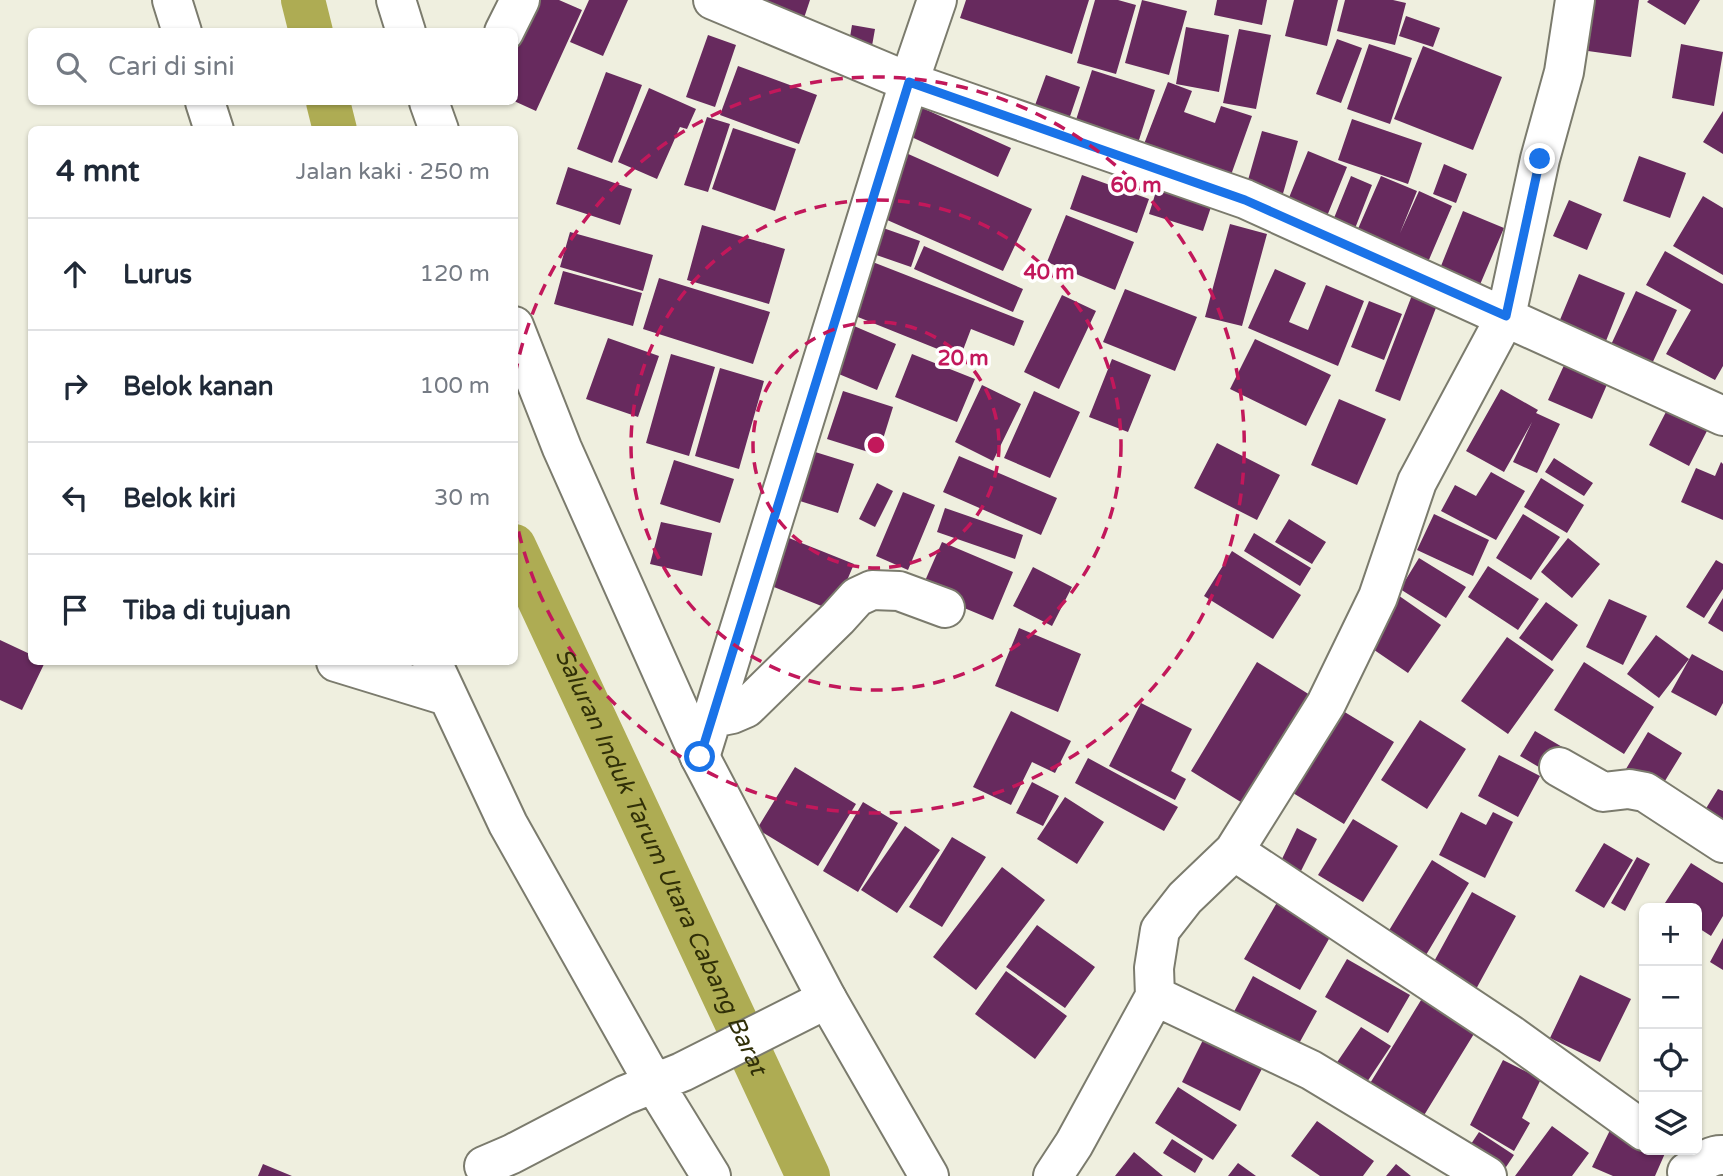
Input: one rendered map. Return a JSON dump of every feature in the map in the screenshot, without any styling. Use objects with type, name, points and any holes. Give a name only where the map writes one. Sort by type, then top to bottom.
[{"type":"street","points":[[172,0],[181,28]]},
{"type":"street","points":[[396,0],[405,28]]},
{"type":"street","points":[[506,28],[520,0]]},
{"type":"street","points":[[713,0],[909,82],[1245,200],[1723,416]]},
{"type":"street","points":[[700,757],[909,82],[937,0]]},
{"type":"street","points":[[1053,1176],[1074,1144],[1155,996],[1154,968],[1160,930],[1185,898],[1234,851],[1326,704],[1378,597],[1416,482],[1506,316],[1540,159],[1564,72],[1575,0]]},
{"type":"street","points":[[206,105],[213,126]]},
{"type":"street","points":[[430,105],[438,126]]},
{"type":"street","points":[[518,336],[562,448],[700,757],[827,999],[929,1176]]},
{"type":"street","points":[[712,718],[746,708],[857,597],[872,590],[899,591],[945,608]]},
{"type":"street","points":[[346,665],[447,696]]},
{"type":"street","points":[[433,665],[508,824],[669,1078],[711,1176]]},
{"type":"street","points":[[1559,767],[1603,792],[1629,789],[1644,792],[1723,843]]},
{"type":"street","points":[[1234,851],[1511,1035],[1639,1127]]},
{"type":"street","points":[[1155,996],[1311,1070],[1487,1176]]},
{"type":"street","points":[[484,1166],[827,999]]},
{"type":"street","points":[[1682,1166],[1723,1154]]},
{"type":"building","points":[[526,0],[559,0],[582,10],[536,111],[518,103],[518,28],[516,28]]},
{"type":"building","points":[[589,0],[628,0],[603,56],[570,42]]},
{"type":"building","points":[[736,0],[810,0],[804,18]]},
{"type":"building","points":[[966,0],[1089,0],[1072,54],[960,18]]},
{"type":"building","points":[[1095,0],[1118,0],[1136,5],[1116,74],[1077,63]]},
{"type":"building","points":[[1142,0],[1187,11],[1169,75],[1125,63]]},
{"type":"building","points":[[1217,0],[1267,0],[1262,25],[1214,15]]},
{"type":"building","points":[[1294,0],[1338,0],[1327,46],[1285,36]]},
{"type":"building","points":[[1345,0],[1393,0],[1406,3],[1395,45],[1337,31]]},
{"type":"building","points":[[1595,0],[1639,0],[1631,57],[1588,51]]},
{"type":"building","points":[[1700,0],[1685,25],[1647,2]]},
{"type":"building","points":[[1406,16],[1440,28],[1433,47],[1399,36]]},
{"type":"building","points":[[852,25],[875,29],[872,46],[849,43]]},
{"type":"building","points":[[1186,27],[1229,35],[1219,92],[1176,84]]},
{"type":"building","points":[[1239,29],[1271,35],[1256,109],[1223,103]]},
{"type":"building","points":[[708,35],[736,45],[715,107],[686,97]]},
{"type":"building","points":[[1337,39],[1362,48],[1341,103],[1316,94]]},
{"type":"building","points":[[1369,44],[1412,58],[1390,124],[1347,109]]},
{"type":"building","points":[[1681,44],[1723,52],[1714,106],[1672,98]]},
{"type":"building","points":[[1423,46],[1502,77],[1473,150],[1394,119]]},
{"type":"building","points":[[738,66],[817,95],[799,144],[720,115]]},
{"type":"building","points":[[1092,70],[1155,90],[1138,143],[1075,123]]},
{"type":"building","points":[[606,72],[642,85],[612,163],[577,149]]},
{"type":"building","points":[[1046,75],[1080,87],[1065,131],[1030,119]]},
{"type":"building","points":[[1168,82],[1192,91],[1184,112],[1215,123],[1221,106],[1252,116],[1226,189],[1139,157]]},
{"type":"building","points":[[649,88],[696,109],[687,129],[680,127],[657,179],[618,162]]},
{"type":"building","points":[[918,106],[1011,148],[998,177],[905,134]]},
{"type":"building","points":[[1723,111],[1723,154],[1703,142]]},
{"type":"building","points":[[707,117],[730,124],[708,192],[684,185]]},
{"type":"building","points":[[1352,119],[1422,143],[1408,184],[1338,160]]},
{"type":"building","points":[[733,128],[796,149],[775,211],[712,189]]},
{"type":"building","points":[[1262,131],[1298,141],[1280,204],[1244,194]]},
{"type":"building","points":[[897,149],[1032,209],[1003,271],[869,212]]},
{"type":"building","points":[[1308,151],[1347,167],[1325,221],[1286,205]]},
{"type":"building","points":[[1639,156],[1686,173],[1670,218],[1623,201]]},
{"type":"building","points":[[1444,164],[1467,174],[1456,203],[1433,194]]},
{"type":"building","points":[[568,167],[632,189],[620,225],[556,204]]},
{"type":"building","points":[[1082,175],[1149,199],[1137,233],[1070,209]]},
{"type":"building","points":[[1351,176],[1372,185],[1354,231],[1332,223]]},
{"type":"building","points":[[1381,176],[1417,191],[1400,233],[1419,191],[1452,206],[1425,269],[1354,238]]},
{"type":"building","points":[[1158,185],[1213,201],[1203,231],[1149,214]]},
{"type":"building","points":[[1703,196],[1723,208],[1723,275],[1673,246]]},
{"type":"building","points":[[1569,200],[1602,214],[1587,250],[1553,236]]},
{"type":"building","points":[[1463,211],[1504,228],[1479,287],[1439,271]]},
{"type":"building","points":[[1066,215],[1134,242],[1115,290],[1047,262]]},
{"type":"building","points":[[869,223],[920,241],[911,267],[859,249]]},
{"type":"building","points":[[1230,224],[1267,234],[1242,326],[1205,317]]},
{"type":"building","points":[[702,225],[785,249],[769,304],[687,280]]},
{"type":"building","points":[[570,232],[653,255],[643,291],[560,267]]},
{"type":"building","points":[[924,246],[1023,289],[1013,312],[914,269]]},
{"type":"building","points":[[1665,251],[1723,284],[1723,366],[1715,380],[1666,354],[1691,310],[1646,285]]},
{"type":"building","points":[[865,259],[1024,321],[1014,346],[971,329],[960,358],[843,311]]},
{"type":"building","points":[[1275,269],[1306,283],[1289,322],[1308,330],[1326,285],[1364,301],[1338,366],[1248,328]]},
{"type":"building","points":[[563,271],[642,293],[633,326],[554,304]]},
{"type":"building","points":[[1579,274],[1625,293],[1604,346],[1557,327]]},
{"type":"building","points":[[659,278],[770,312],[753,364],[643,329]]},
{"type":"building","points":[[1125,289],[1197,317],[1175,371],[1103,342]]},
{"type":"building","points":[[1414,290],[1439,300],[1400,401],[1375,391]]},
{"type":"building","points":[[1636,291],[1677,310],[1650,368],[1609,349]]},
{"type":"building","points":[[1062,295],[1096,311],[1059,389],[1024,372]]},
{"type":"building","points":[[1369,301],[1402,314],[1384,360],[1351,347]]},
{"type":"building","points":[[854,326],[896,344],[877,390],[834,372]]},
{"type":"building","points":[[608,338],[659,356],[638,417],[586,399]]},
{"type":"building","points":[[1255,339],[1331,375],[1306,426],[1230,389]]},
{"type":"building","points":[[671,354],[715,367],[689,456],[646,443]]},
{"type":"building","points":[[912,354],[975,379],[957,422],[895,397]]},
{"type":"building","points":[[1112,359],[1151,375],[1128,432],[1089,417]]},
{"type":"building","points":[[1566,361],[1609,380],[1592,419],[1548,400]]},
{"type":"building","points":[[720,368],[764,381],[739,469],[695,456]]},
{"type":"building","points":[[982,385],[1021,404],[993,461],[955,442]]},
{"type":"building","points":[[1501,389],[1538,410],[1536,413],[1560,424],[1537,473],[1513,462],[1532,422],[1504,472],[1466,451]]},
{"type":"building","points":[[843,391],[893,407],[878,455],[827,439]]},
{"type":"building","points":[[1034,391],[1080,412],[1050,478],[1004,458]]},
{"type":"building","points":[[1339,399],[1386,419],[1357,485],[1311,465]]},
{"type":"building","points":[[1669,406],[1709,427],[1689,466],[1649,445]]},
{"type":"building","points":[[1217,443],[1280,475],[1257,520],[1194,488]]},
{"type":"building","points":[[799,447],[854,464],[838,513],[784,496]]},
{"type":"building","points":[[959,456],[1057,498],[1041,535],[943,492]]},
{"type":"building","points":[[1554,458],[1593,483],[1584,496],[1545,472]]},
{"type":"building","points":[[674,460],[734,479],[720,523],[660,504]]},
{"type":"building","points":[[1721,462],[1723,520],[1681,502],[1696,468],[1715,476]]},
{"type":"building","points":[[1491,472],[1525,491],[1496,540],[1441,511],[1455,485],[1476,496]]},
{"type":"building","points":[[1541,478],[1584,505],[1567,533],[1524,507]]},
{"type":"building","points":[[877,483],[893,491],[875,527],[859,519]]},
{"type":"building","points":[[903,492],[935,505],[908,570],[876,556]]},
{"type":"building","points":[[945,508],[1023,535],[1015,559],[937,532]]},
{"type":"building","points":[[1434,514],[1489,540],[1473,576],[1417,550]]},
{"type":"building","points":[[1523,514],[1560,537],[1531,580],[1496,558]]},
{"type":"building","points":[[1289,519],[1326,542],[1312,564],[1275,542]]},
{"type":"building","points":[[661,522],[712,533],[702,576],[650,564]]},
{"type":"building","points":[[1254,533],[1311,568],[1300,586],[1244,551]]},
{"type":"building","points":[[779,534],[854,564],[834,611],[759,581]]},
{"type":"building","points":[[1568,538],[1600,564],[1572,598],[1541,572]]},
{"type":"building","points":[[942,542],[1013,572],[993,620],[921,590]]},
{"type":"building","points":[[1232,551],[1301,595],[1273,639],[1204,596]]},
{"type":"building","points":[[1419,558],[1466,587],[1446,618],[1400,589]]},
{"type":"building","points":[[1716,560],[1723,564],[1723,589],[1704,618],[1686,607]]},
{"type":"building","points":[[1488,566],[1539,599],[1518,630],[1468,597]]},
{"type":"building","points":[[1033,567],[1072,587],[1052,626],[1013,606]]},
{"type":"building","points":[[1395,593],[1441,625],[1408,673],[1361,641]]},
{"type":"building","points":[[1723,598],[1723,632],[1708,623]]},
{"type":"building","points":[[1609,599],[1647,616],[1623,665],[1586,647]]},
{"type":"building","points":[[1546,602],[1578,625],[1552,661],[1519,638]]},
{"type":"building","points":[[1019,628],[1081,654],[1058,712],[995,686]]},
{"type":"building","points":[[1656,635],[1689,659],[1659,698],[1627,674]]},
{"type":"building","points":[[1507,637],[1554,670],[1508,734],[1461,701]]},
{"type":"building","points":[[0,640],[28,653],[28,665],[44,665],[22,710],[0,700]]},
{"type":"building","points":[[1692,654],[1723,671],[1723,703],[1716,716],[1671,692]]},
{"type":"building","points":[[1257,662],[1310,695],[1244,804],[1191,771]]},
{"type":"building","points":[[1584,662],[1654,707],[1624,754],[1554,710]]},
{"type":"building","points":[[1141,703],[1192,729],[1171,771],[1186,779],[1175,800],[1109,766]]},
{"type":"building","points":[[1011,711],[1071,741],[1055,773],[1032,762],[1011,805],[973,787]]},
{"type":"building","points":[[1343,711],[1394,742],[1344,824],[1293,793]]},
{"type":"building","points":[[1420,720],[1466,749],[1427,809],[1381,780]]},
{"type":"building","points":[[1535,731],[1564,748],[1549,773],[1520,756]]},
{"type":"building","points":[[1648,732],[1682,753],[1657,794],[1623,774]]},
{"type":"building","points":[[1499,755],[1540,776],[1518,817],[1478,796]]},
{"type":"building","points":[[1088,758],[1178,807],[1164,831],[1075,783]]},
{"type":"building","points":[[795,767],[856,804],[818,866],[757,829]]},
{"type":"building","points":[[1032,782],[1059,796],[1043,826],[1016,813]]},
{"type":"building","points":[[1718,789],[1723,791],[1723,839],[1697,823]]},
{"type":"building","points":[[1065,797],[1104,822],[1077,864],[1037,839]]},
{"type":"building","points":[[863,802],[898,823],[858,892],[823,871]]},
{"type":"building","points":[[1461,812],[1486,825],[1493,812],[1513,822],[1485,878],[1439,855]]},
{"type":"building","points":[[1353,819],[1398,846],[1363,902],[1318,875]]},
{"type":"building","points":[[905,826],[940,850],[897,913],[861,890]]},
{"type":"building","points":[[1297,828],[1317,839],[1301,871],[1281,861]]},
{"type":"building","points":[[952,837],[986,857],[942,927],[909,907]]},
{"type":"building","points":[[1604,843],[1633,860],[1604,908],[1575,891]]},
{"type":"building","points":[[1637,857],[1650,864],[1625,911],[1611,903]]},
{"type":"building","points":[[1432,860],[1469,883],[1423,960],[1385,937]]},
{"type":"building","points":[[1691,863],[1723,883],[1723,916],[1711,936],[1702,930],[1702,903],[1665,903]]},
{"type":"building","points":[[1002,867],[1045,900],[976,990],[933,957]]},
{"type":"building","points":[[1472,892],[1516,916],[1475,991],[1431,967]]},
{"type":"building","points":[[1279,899],[1334,930],[1300,990],[1244,959]]},
{"type":"building","points":[[1037,925],[1095,967],[1065,1008],[1006,967]]},
{"type":"building","points":[[1723,938],[1723,970],[1710,962]]},
{"type":"building","points":[[1347,959],[1410,995],[1388,1033],[1325,997]]},
{"type":"building","points":[[1006,971],[1067,1016],[1035,1059],[975,1014]]},
{"type":"building","points":[[1580,975],[1631,999],[1600,1062],[1550,1038]]},
{"type":"building","points":[[1253,976],[1317,1011],[1291,1058],[1228,1023]]},
{"type":"building","points":[[1426,992],[1480,1024],[1415,1130],[1361,1098]]},
{"type":"building","points":[[1361,1027],[1391,1046],[1357,1097],[1327,1077]]},
{"type":"building","points":[[1207,1032],[1266,1061],[1240,1111],[1182,1082]]},
{"type":"building","points":[[1503,1060],[1541,1079],[1522,1118],[1530,1123],[1514,1151],[1470,1125]]},
{"type":"building","points":[[1178,1087],[1237,1125],[1213,1160],[1155,1123]]},
{"type":"building","points":[[1317,1121],[1374,1161],[1363,1176],[1320,1176],[1291,1156]]},
{"type":"building","points":[[1552,1126],[1589,1153],[1572,1176],[1515,1176]]},
{"type":"building","points":[[1612,1126],[1639,1146],[1639,1155],[1664,1155],[1655,1176],[1613,1176],[1592,1167]]},
{"type":"building","points":[[1479,1132],[1514,1155],[1500,1176],[1463,1156]]},
{"type":"building","points":[[1172,1139],[1203,1159],[1195,1173],[1163,1153]]},
{"type":"building","points":[[1134,1152],[1163,1176],[1115,1176]]},
{"type":"building","points":[[1238,1163],[1256,1176],[1228,1176]]},
{"type":"building","points":[[263,1164],[292,1176],[258,1176]]},
{"type":"building","points":[[1396,1164],[1411,1176],[1386,1176]]},
{"type":"waterway","name":"Saluran Induk Tarum Utara Cabang Barat","points":[[303,0],[310,28]]},
{"type":"waterway","name":"Saluran Induk Tarum Utara Cabang Barat","points":[[329,105],[334,126]]},
{"type":"waterway","name":"Saluran Induk Tarum Utara Cabang Barat","points":[[518,555],[808,1176]]},
{"type":"route","points":[[700,757],[909,82],[1245,200],[1506,316],[1540,159]]}]
